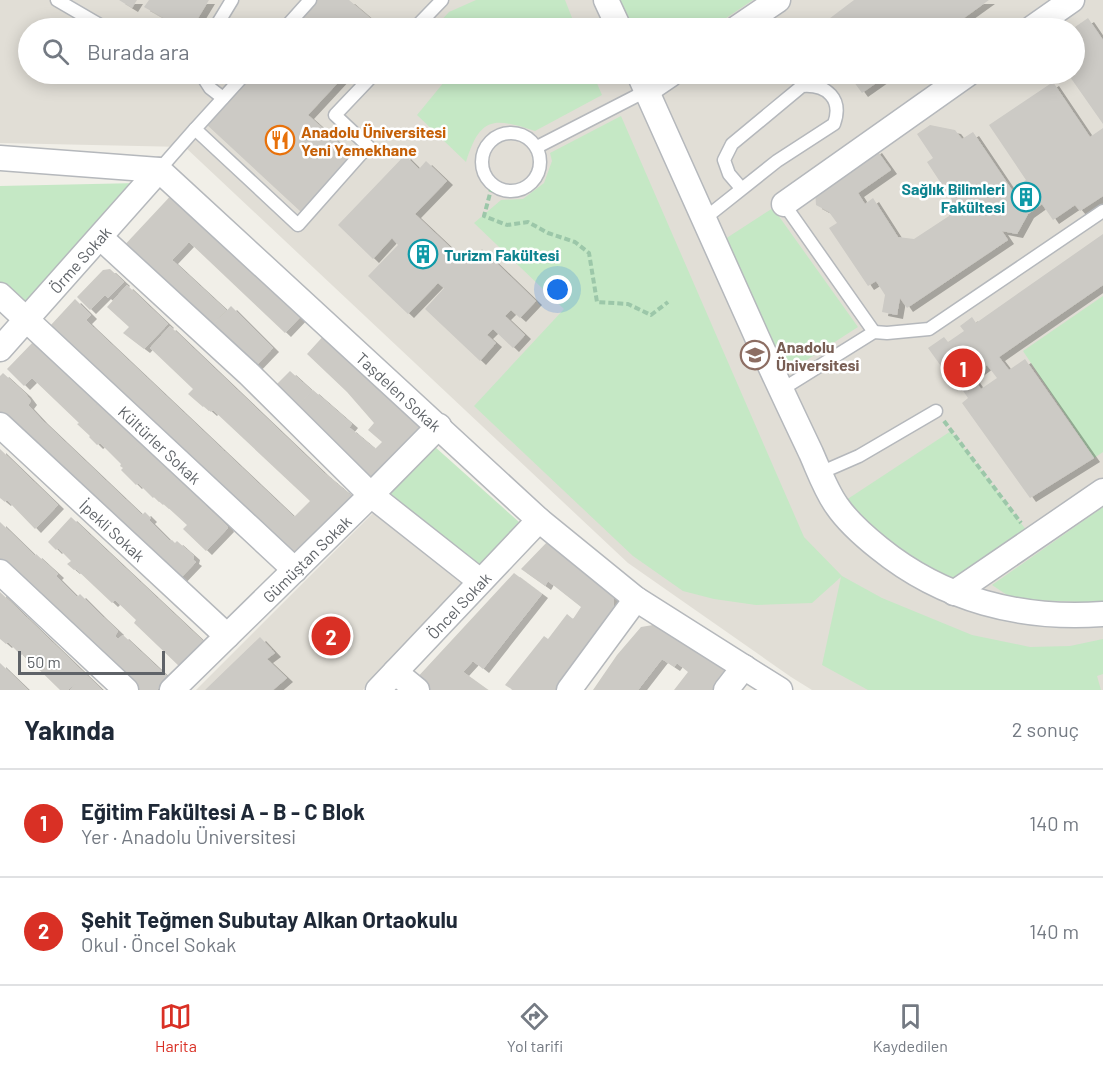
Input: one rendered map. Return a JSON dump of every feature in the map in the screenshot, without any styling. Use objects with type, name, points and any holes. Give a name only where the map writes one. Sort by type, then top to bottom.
[{"type":"street","points":[[606,0],[614,18]]},
{"type":"street","points":[[752,18],[778,0]]},
{"type":"street","points":[[1046,18],[1072,0]]},
{"type":"street","points":[[644,84],[781,390],[837,506],[868,540],[905,568],[954,593],[990,605],[1035,614],[1058,616],[1103,614]]},
{"type":"street","points":[[784,204],[954,84]]},
{"type":"street","points":[[1,160],[159,171]]},
{"type":"street","name":"Örme Sokak","points":[[0,349],[159,171]]},
{"type":"street","name":"Taşdelen Sokak","points":[[159,171],[439,426],[538,520],[636,599],[780,690]]},
{"type":"street","points":[[101,238],[249,374],[371,495],[480,581]]},
{"type":"street","name":"Kültürler Sokak","points":[[0,295],[295,570]]},
{"type":"street","name":"İpekli Sokak","points":[[0,425],[227,636]]},
{"type":"street","name":"Gümüştan Sokak","points":[[172,690],[439,426]]},
{"type":"street","points":[[954,593],[1103,491]]},
{"type":"street","name":"Öncel Sokak","points":[[378,690],[538,520]]},
{"type":"street","points":[[0,572],[126,690]]},
{"type":"street","points":[[569,690],[636,599]]},
{"type":"street","points":[[726,690],[744,667]]},
{"type":"street","points":[[395,672],[417,690]]},
{"type":"lane","points":[[57,0],[88,18]]},
{"type":"lane","points":[[220,18],[232,0]]},
{"type":"lane","points":[[294,18],[310,0]]},
{"type":"lane","points":[[425,18],[442,0]]},
{"type":"lane","points":[[207,84],[223,98]]},
{"type":"lane","points":[[159,171],[236,84]]},
{"type":"lane","points":[[195,129],[298,225],[368,146],[335,115],[364,84]]},
{"type":"lane","points":[[537,147],[640,84]]},
{"type":"lane","points":[[704,219],[777,161],[834,124],[837,105],[826,90],[815,85],[802,86],[732,144],[724,160],[729,174],[741,188]]},
{"type":"lane","points":[[521,134],[537,147],[540,167],[537,177],[522,190],[511,192],[501,190],[492,186],[485,178],[482,158],[485,148],[492,140],[501,135],[521,134]]},
{"type":"lane","points":[[784,204],[874,332]]},
{"type":"lane","points":[[781,390],[874,332],[929,329],[1103,211]]},
{"type":"lane","points":[[820,473],[860,456],[936,411]]},
{"type":"path","points":[[492,186],[484,216],[507,225],[528,222],[548,233],[575,242],[589,252],[597,302],[628,304],[651,315],[668,302]]},
{"type":"path","points":[[936,411],[1033,539]]},
{"type":"shaded area","name":"Anadolu Üniversitesi","points":[[0,0],[1103,0],[1103,690],[812,690],[628,563],[185,147],[0,143]]},
{"type":"shaded area","points":[[379,507],[462,582],[363,690],[196,690]]},
{"type":"green space","points":[[476,0],[565,0],[572,18],[443,18],[449,12]]},
{"type":"green space","points":[[619,0],[753,0],[726,18],[627,18]]},
{"type":"green space","points":[[442,84],[597,84],[602,95],[535,131],[521,126],[490,124],[477,136],[466,162],[417,115]]},
{"type":"green space","points":[[621,116],[804,537],[842,576],[882,598],[972,635],[1030,647],[1070,646],[1103,639],[1103,674],[1097,676],[1101,690],[868,690],[822,665],[841,577],[812,603],[756,605],[714,599],[683,591],[633,556],[474,406],[564,309],[474,223],[501,200],[523,199],[544,183],[552,161],[550,153]]},
{"type":"green space","points":[[139,183],[21,307],[0,289],[0,186]]},
{"type":"green space","points":[[773,208],[858,327],[785,374],[722,241]]},
{"type":"green space","points":[[1103,296],[1103,452],[1094,458],[1023,351]]},
{"type":"green space","points":[[951,431],[1033,539],[954,593],[837,506]]},
{"type":"green space","points":[[434,446],[519,522],[475,569],[388,491]]},
{"type":"green space","points":[[1103,507],[1103,603],[1013,599],[992,585]]},
{"type":"building","points":[[119,0],[137,0],[132,8]]},
{"type":"building","points":[[149,0],[209,0],[198,18],[163,18],[144,7]]},
{"type":"building","points":[[317,0],[349,0],[370,18],[301,18]]},
{"type":"building","points":[[854,0],[989,0],[964,18],[830,18]]},
{"type":"building","points":[[1088,18],[1103,40],[1103,124],[1075,84],[1085,84],[1085,20]]},
{"type":"building","name":"Anadolu Üniversitesi Yeni Yemekhane","points":[[242,84],[337,84],[308,115],[354,156],[301,212],[206,124]]},
{"type":"building","points":[[855,84],[875,84],[862,93]]},
{"type":"building","name":"Sağlık Bilimleri Fakültesi","points":[[1050,84],[1054,84],[1090,137],[1103,128],[1103,196],[1080,211],[1075,205],[1053,220],[1042,204],[1028,214],[1017,234],[1002,231],[1008,240],[907,308],[900,298],[897,315],[882,312],[885,295],[876,281],[868,286],[829,228],[837,223],[829,212],[816,205],[815,190],[876,149],[891,170],[858,193],[865,204],[873,198],[898,237],[914,239],[949,216],[952,200],[927,162],[933,158],[917,134],[930,125],[955,130],[962,139],[973,132],[1012,190],[1026,180],[989,125]]},
{"type":"building","name":"Turizm Fakültesi","points":[[405,155],[419,169],[426,161],[447,181],[415,214],[468,264],[482,249],[536,301],[520,318],[511,310],[505,316],[525,335],[513,348],[493,329],[487,335],[496,343],[480,361],[425,309],[444,288],[438,283],[408,314],[368,276],[398,245],[392,238],[373,259],[338,225]]},
{"type":"building","points":[[177,189],[305,312],[285,333],[189,242],[172,260],[226,310],[206,332],[120,250]]},
{"type":"building","points":[[1103,234],[1103,285],[999,357],[1009,370],[1025,359],[1094,458],[1030,498],[962,403],[968,398],[959,385],[956,387],[928,348],[944,337],[948,342],[964,331],[960,326],[972,317],[976,323]],"holes":[[[987,365],[997,378],[981,389],[972,376]]]},
{"type":"building","points":[[110,269],[124,282],[108,298],[105,295],[90,310],[77,297],[103,270]]},
{"type":"building","points":[[127,285],[168,324],[144,349],[123,333],[129,327],[107,307]]},
{"type":"building","points":[[75,299],[91,315],[86,320],[90,324],[294,517],[310,501],[213,410],[211,412],[203,407],[188,394],[193,389],[150,348],[170,326],[324,473],[355,499],[294,557],[50,326]]},
{"type":"building","points":[[231,306],[273,348],[249,373],[206,333]]},
{"type":"building","points":[[327,332],[424,425],[372,484],[291,413],[313,390],[352,424],[344,434],[350,428],[375,449],[382,442],[368,430],[374,423],[347,392],[307,354]]},
{"type":"building","points":[[35,340],[99,401],[88,412],[100,402],[141,442],[131,452],[142,442],[227,526],[228,528],[206,551],[183,529],[187,525],[138,483],[136,485],[121,470],[123,468],[121,464],[100,443],[97,445],[77,424],[79,423],[32,378],[24,386],[7,369]]},
{"type":"building","points":[[290,371],[312,391],[291,412],[269,392]]},
{"type":"building","points":[[3,373],[25,393],[31,401],[28,405],[42,420],[142,515],[145,512],[151,518],[149,520],[170,541],[175,543],[177,541],[194,556],[193,560],[196,562],[174,585],[0,423],[0,376]]},
{"type":"building","points":[[0,449],[58,505],[35,529],[7,500],[5,502],[0,498]]},
{"type":"building","points":[[71,517],[205,643],[181,668],[134,623],[136,620],[115,600],[112,603],[76,569],[74,570],[67,564],[71,561],[48,542]]},
{"type":"building","points":[[0,522],[35,556],[36,554],[58,574],[56,576],[77,597],[80,594],[118,631],[115,636],[118,639],[123,635],[169,678],[157,690],[135,690],[0,563]]},
{"type":"building","points":[[549,540],[613,596],[614,613],[555,690],[513,690],[505,685],[544,636],[548,639],[567,614],[573,619],[581,607],[548,581],[545,586],[521,569]]},
{"type":"building","points":[[514,573],[542,594],[483,669],[473,661],[463,672],[488,690],[425,690],[414,681]]},
{"type":"building","points":[[0,592],[102,690],[70,690],[78,681],[68,690],[60,690],[23,654],[21,655],[8,642],[6,644],[0,639]]},
{"type":"building","points":[[653,625],[731,673],[718,690],[674,690],[688,672],[677,663],[674,667],[662,659],[638,690],[593,690],[617,655],[641,627]]},
{"type":"building","points":[[260,637],[275,653],[267,659],[287,678],[273,690],[205,690]]},
{"type":"building","points":[[0,663],[28,690],[0,690]]},
{"type":"place","name":"Anadolu Üniversitesi Yeni Yemekhane","points":[[280,140]]},
{"type":"place","name":"Sağlık Bilimleri Fakültesi","points":[[1026,197]]},
{"type":"place","name":"Turizm Fakültesi","points":[[423,254]]},
{"type":"place","name":"Anadolu Üniversitesi","points":[[755,355]]},
{"type":"place","name":"Eğitim Fakültesi A - B - C Blok","points":[[963,368]]},
{"type":"place","name":"Şehit Teğmen Subutay Alkan Ortaokulu","points":[[331,636]]}]
